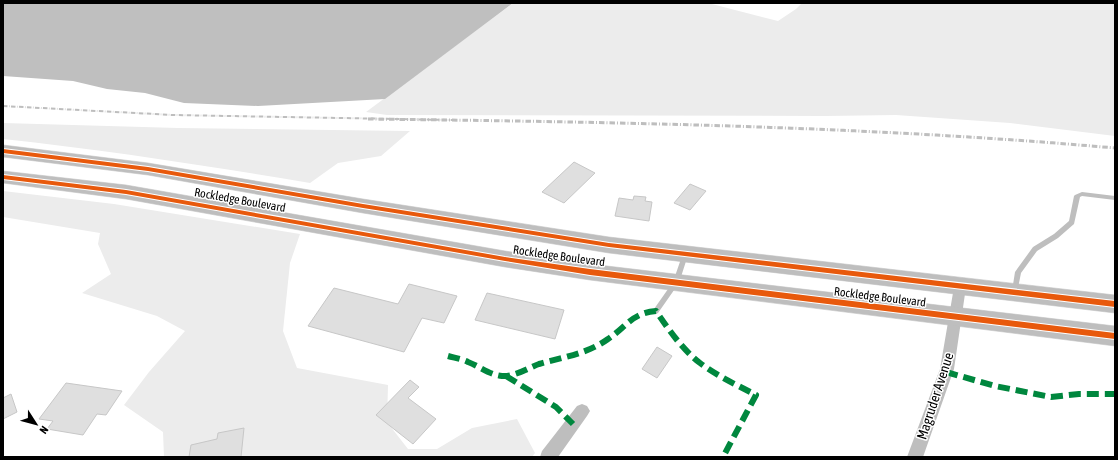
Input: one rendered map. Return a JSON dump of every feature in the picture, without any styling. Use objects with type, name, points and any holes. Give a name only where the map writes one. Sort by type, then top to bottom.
[{"type":"main road","name":"Rockledge Boulevard","points":[[3,151],[218,180],[363,206],[530,233],[685,255],[1115,304]]},
{"type":"main road","points":[[53,182],[77,160]]},
{"type":"main road","name":"Rockledge Boulevard","points":[[3,177],[126,192],[505,259],[676,283],[1115,336]]},
{"type":"main road","points":[[347,230],[363,206]]},
{"type":"street","name":"Magruder Avenue","points":[[916,457],[947,369],[960,286]]},
{"type":"street","points":[[548,457],[582,411]]},
{"type":"lane","points":[[1014,293],[1018,272],[1035,249],[1056,236],[1072,222],[1077,196],[1082,194],[1115,198]]},
{"type":"lane","points":[[656,311],[676,283],[685,255]]},
{"type":"shaded area","points":[[3,3],[513,3],[385,99],[258,106],[184,103],[145,93],[107,89],[73,81],[3,76]]},
{"type":"shaded area","points":[[708,3],[778,21],[802,3],[1115,3],[1115,136],[1010,123],[896,115],[387,115],[366,112],[512,4]]},
{"type":"shaded area","points":[[3,123],[178,128],[410,131],[381,156],[338,163],[310,183],[157,159],[3,139]]},
{"type":"shaded area","points":[[3,191],[114,204],[300,234],[290,263],[283,331],[297,368],[388,385],[387,422],[408,449],[437,449],[472,428],[517,419],[535,453],[532,457],[164,457],[163,432],[124,405],[149,372],[185,331],[157,316],[82,293],[111,274],[98,244],[100,233],[3,217]]},
{"type":"building","points":[[574,162],[595,173],[564,203],[542,192]]},
{"type":"building","points":[[690,184],[706,191],[690,210],[674,203]]},
{"type":"building","points":[[634,196],[646,197],[645,201],[652,202],[649,221],[615,216],[619,198],[633,200]]},
{"type":"building","points":[[409,284],[457,296],[444,323],[422,318],[404,352],[308,326],[334,288],[398,304]]},
{"type":"building","points":[[487,293],[564,310],[555,339],[475,320]]},
{"type":"building","points":[[657,347],[672,356],[657,378],[642,369]]},
{"type":"building","points":[[410,380],[419,387],[408,398],[436,419],[413,444],[376,415]]},
{"type":"building","points":[[66,383],[122,391],[106,415],[97,414],[83,435],[47,429],[53,421],[39,419]]},
{"type":"building","points":[[11,394],[17,412],[3,419],[3,398]]},
{"type":"building","points":[[244,428],[241,457],[189,457],[191,445],[217,439],[218,433]]},
{"type":"railway","points":[[3,106],[173,115],[452,120]]},
{"type":"railway","points":[[368,119],[742,126],[928,135],[1115,148]]},
{"type":"marked path","points":[[448,356],[466,361],[496,375],[505,376],[518,373],[540,364],[582,353],[608,339],[635,316],[656,311],[679,342],[699,362],[719,375],[756,395],[723,457]]},
{"type":"marked path","points":[[946,372],[995,386],[1051,397],[1079,394],[1115,394]]},
{"type":"marked path","points":[[506,376],[556,407],[573,424]]},
{"type":"cycle path","points":[[3,151],[148,169],[363,206],[609,245],[1115,304]]},
{"type":"cycle path","points":[[3,177],[126,192],[505,259],[590,272],[1115,336]]}]
